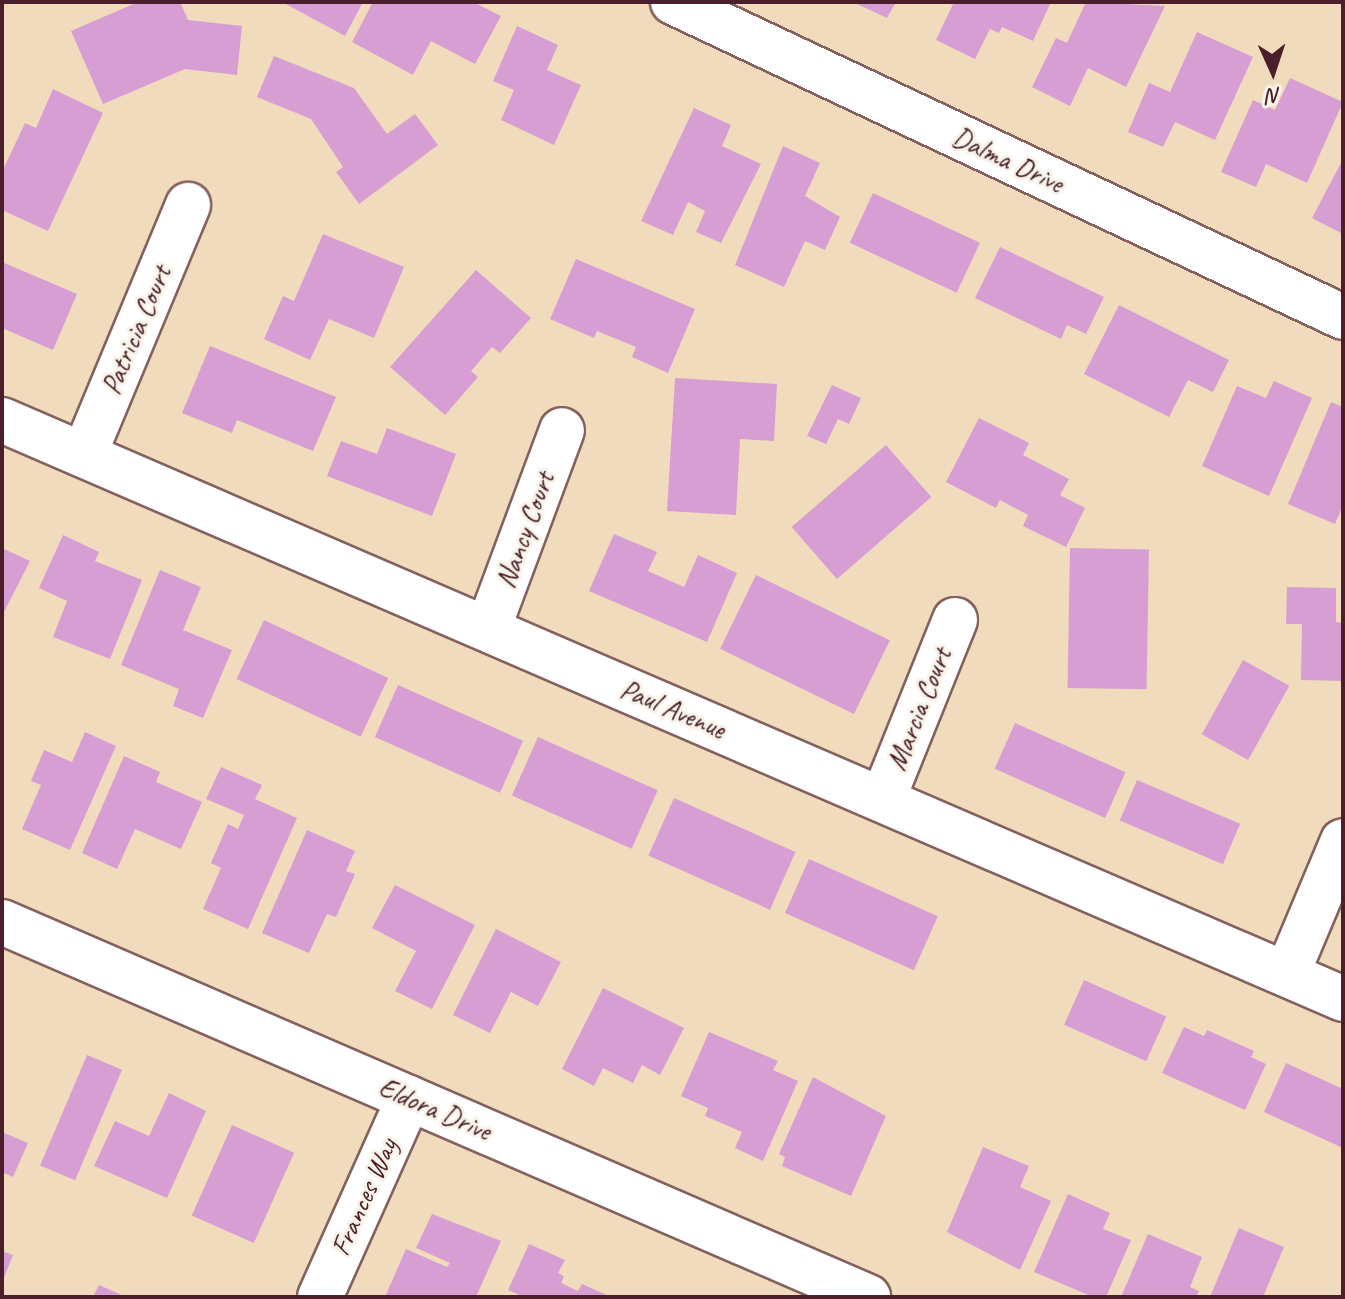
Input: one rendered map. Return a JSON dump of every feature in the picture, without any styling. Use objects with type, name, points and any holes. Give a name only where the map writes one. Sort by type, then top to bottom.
[{"type":"street","name":"Dalma Drive","points":[[673,2],[1343,317]]},
{"type":"street","name":"Patricia Court","points":[[84,455],[188,205]]},
{"type":"street","name":"Paul Avenue","points":[[2,420],[1343,999]]},
{"type":"street","name":"Nancy Court","points":[[488,629],[562,430]]},
{"type":"street","name":"Marcia Court","points":[[883,799],[955,620]]},
{"type":"street","points":[[1287,974],[1343,841]]},
{"type":"street","name":"Eldora Drive","points":[[2,922],[868,1297]]},
{"type":"street","name":"Frances Way","points":[[320,1297],[409,1098]]},
{"type":"building","points":[[138,2],[180,2],[188,20],[242,26],[237,75],[185,69],[103,104],[71,31]]},
{"type":"building","points":[[282,2],[363,2],[345,36]]},
{"type":"building","points":[[373,2],[473,2],[501,16],[475,64],[431,41],[413,75],[352,42]]},
{"type":"building","points":[[853,2],[896,2],[887,18]]},
{"type":"building","points":[[954,2],[1051,2],[1033,41],[1002,27],[999,33],[990,29],[975,59],[936,40]]},
{"type":"building","points":[[1086,2],[1165,6],[1126,87],[1088,68],[1070,106],[1032,87],[1056,38],[1067,43]]},
{"type":"building","points":[[517,26],[558,45],[547,70],[581,85],[554,145],[501,120],[514,90],[493,81]]},
{"type":"building","points":[[1197,32],[1253,57],[1215,140],[1175,122],[1163,147],[1128,132],[1149,83],[1170,92]]},
{"type":"building","points":[[274,56],[354,88],[387,134],[415,114],[438,145],[359,204],[336,172],[343,167],[311,119],[257,97]]},
{"type":"building","points":[[1290,78],[1343,102],[1307,183],[1266,164],[1256,187],[1221,172],[1253,100],[1275,110]]},
{"type":"building","points":[[53,89],[103,113],[48,231],[2,210],[2,172],[25,123],[36,128]]},
{"type":"building","points":[[694,108],[731,125],[722,146],[761,164],[721,243],[696,232],[705,211],[688,202],[673,235],[641,221]]},
{"type":"building","points":[[783,146],[820,163],[805,196],[840,217],[825,250],[805,241],[784,287],[735,265]]},
{"type":"building","points":[[1343,159],[1343,234],[1312,218]]},
{"type":"building","points":[[873,193],[980,243],[957,293],[850,243]]},
{"type":"building","points":[[323,234],[404,267],[374,338],[329,319],[310,360],[264,339],[283,296],[294,301]]},
{"type":"building","points":[[1000,247],[1104,297],[1086,334],[1067,325],[1061,339],[975,298]]},
{"type":"building","points":[[576,259],[695,309],[668,373],[632,357],[636,347],[597,331],[594,338],[550,319]]},
{"type":"building","points":[[2,262],[77,294],[53,350],[2,328]]},
{"type":"building","points":[[476,270],[531,318],[500,353],[492,347],[471,371],[478,377],[445,415],[390,367]]},
{"type":"building","points":[[1119,305],[1229,360],[1213,392],[1188,380],[1169,417],[1084,374]]},
{"type":"building","points":[[210,346],[336,397],[313,451],[237,420],[232,433],[182,413]]},
{"type":"building","points":[[675,378],[777,384],[774,441],[740,439],[736,515],[667,511]]},
{"type":"building","points":[[1274,381],[1312,398],[1269,496],[1202,466],[1237,386],[1266,398]]},
{"type":"building","points":[[832,385],[861,398],[849,424],[838,419],[826,444],[807,436]]},
{"type":"building","points":[[1331,402],[1343,407],[1343,505],[1335,524],[1288,504]]},
{"type":"building","points":[[979,418],[1029,443],[1023,455],[1069,479],[1060,495],[1085,508],[1066,547],[1023,526],[1028,515],[1000,500],[996,508],[946,482]]},
{"type":"building","points":[[387,428],[456,454],[432,516],[327,476],[341,441],[377,454]]},
{"type":"building","points":[[886,445],[931,497],[837,579],[792,527]]},
{"type":"building","points":[[614,534],[657,552],[648,571],[684,587],[698,555],[737,573],[707,642],[589,591]]},
{"type":"building","points":[[63,535],[99,552],[95,561],[142,580],[110,659],[53,637],[67,601],[39,588]]},
{"type":"building","points":[[2,548],[30,561],[2,616]]},
{"type":"building","points":[[1070,548],[1149,549],[1147,689],[1068,688]]},
{"type":"building","points":[[160,570],[201,587],[183,630],[232,650],[203,718],[173,706],[179,689],[121,665]]},
{"type":"building","points":[[756,575],[890,640],[854,714],[720,649]]},
{"type":"building","points":[[1287,587],[1336,588],[1336,622],[1343,623],[1343,681],[1301,680],[1302,624],[1286,624]]},
{"type":"building","points":[[264,620],[388,678],[361,737],[237,679]]},
{"type":"building","points":[[1243,660],[1289,686],[1248,760],[1202,734]]},
{"type":"building","points":[[398,685],[523,741],[500,793],[375,737]]},
{"type":"building","points":[[1015,723],[1126,772],[1105,818],[995,769]]},
{"type":"building","points":[[85,732],[116,746],[70,850],[22,829],[41,785],[31,781],[44,750],[72,762]]},
{"type":"building","points":[[538,737],[658,790],[632,849],[512,795]]},
{"type":"building","points":[[124,756],[160,772],[156,782],[202,802],[181,849],[135,829],[117,869],[82,853]]},
{"type":"building","points":[[221,767],[262,785],[255,799],[297,818],[248,929],[203,909],[221,868],[211,863],[228,824],[238,829],[244,815],[206,799]]},
{"type":"building","points":[[1137,780],[1240,824],[1223,864],[1120,821]]},
{"type":"building","points":[[674,798],[796,852],[770,910],[648,856]]},
{"type":"building","points":[[307,830],[355,851],[346,871],[355,874],[336,917],[327,914],[309,953],[262,933]]},
{"type":"building","points":[[809,859],[938,916],[914,970],[785,913]]},
{"type":"building","points":[[395,885],[475,925],[432,1009],[395,991],[416,951],[372,928]]},
{"type":"building","points":[[496,929],[561,962],[538,1006],[511,992],[490,1033],[453,1015]]},
{"type":"building","points":[[1084,980],[1166,1017],[1146,1061],[1064,1025]]},
{"type":"building","points":[[603,988],[684,1028],[660,1075],[642,1065],[633,1083],[603,1068],[594,1086],[562,1069]]},
{"type":"building","points":[[1184,1027],[1204,1036],[1207,1030],[1254,1051],[1251,1057],[1266,1064],[1245,1110],[1162,1073]]},
{"type":"building","points":[[709,1032],[778,1061],[773,1070],[798,1081],[763,1161],[735,1148],[742,1132],[705,1116],[708,1108],[681,1096]]},
{"type":"building","points":[[87,1055],[122,1070],[75,1180],[40,1165]]},
{"type":"building","points":[[1286,1063],[1343,1089],[1343,1148],[1264,1112]]},
{"type":"building","points":[[813,1077],[886,1116],[851,1196],[782,1166],[785,1157],[779,1154]]},
{"type":"building","points":[[169,1093],[206,1111],[167,1198],[94,1166],[115,1121],[149,1136]]},
{"type":"building","points":[[232,1125],[294,1153],[254,1243],[192,1215]]},
{"type":"building","points":[[2,1132],[28,1143],[13,1177],[2,1172]]},
{"type":"building","points":[[983,1147],[1029,1166],[1020,1187],[1051,1201],[1020,1270],[947,1232]]},
{"type":"building","points":[[1068,1194],[1110,1213],[1103,1229],[1131,1240],[1106,1297],[1093,1297],[1034,1272]]},
{"type":"building","points":[[432,1214],[501,1241],[476,1297],[385,1297],[406,1249],[447,1267],[450,1263],[416,1248]]},
{"type":"building","points":[[1239,1228],[1284,1247],[1263,1297],[1210,1297]]},
{"type":"building","points":[[1148,1234],[1202,1257],[1190,1287],[1199,1291],[1196,1297],[1121,1297]]},
{"type":"building","points":[[529,1244],[565,1260],[558,1273],[564,1276],[561,1283],[578,1291],[582,1284],[611,1297],[524,1297],[508,1290]]},
{"type":"building","points":[[2,1251],[13,1255],[2,1283]]},
{"type":"building","points":[[99,1285],[126,1297],[93,1297]]}]
